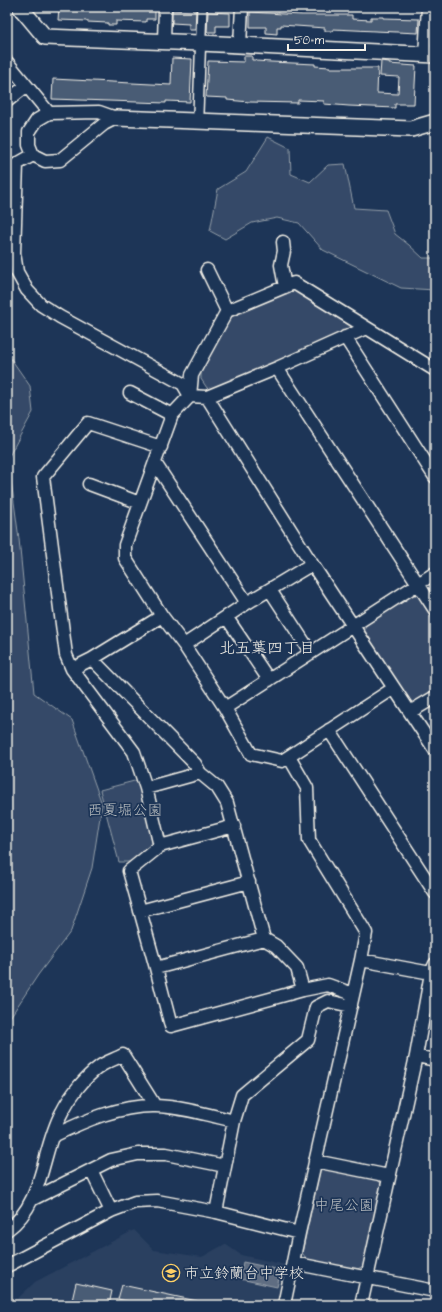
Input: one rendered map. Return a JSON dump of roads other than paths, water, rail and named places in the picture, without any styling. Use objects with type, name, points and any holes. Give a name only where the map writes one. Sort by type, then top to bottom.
[{"type":"street","points":[[20,7],[45,37],[164,41],[430,55],[428,7]]},
{"type":"street","points":[[164,41],[165,7]]},
{"type":"street","points":[[198,112],[202,7]]},
{"type":"street","points":[[240,45],[242,7]]},
{"type":"street","points":[[7,62],[49,112]]},
{"type":"street","points":[[7,101],[26,86]]},
{"type":"street","points":[[116,118],[104,124],[60,160],[45,161],[33,155],[29,145],[29,132],[37,120],[49,112],[99,112],[116,118],[411,129],[435,122]]},
{"type":"street","points":[[33,155],[17,164],[14,253],[17,272],[27,290],[41,305],[60,317],[183,384],[190,396]]},
{"type":"street","points":[[283,242],[284,251],[281,265],[285,287]]},
{"type":"street","points":[[207,270],[227,311]]},
{"type":"street","points":[[394,688],[282,761],[251,754],[225,708],[184,645],[162,616],[126,558],[125,545],[172,415],[190,396],[192,375],[227,311],[294,283],[435,370]]},
{"type":"street","points":[[190,396],[207,397],[277,368],[366,328]]},
{"type":"street","points":[[345,337],[435,477]]},
{"type":"street","points":[[277,368],[435,610]]},
{"type":"street","points":[[130,392],[172,415]]},
{"type":"street","points":[[207,397],[312,564],[354,625],[435,750]]},
{"type":"street","points":[[160,447],[88,423],[43,477],[66,655],[72,669],[134,752],[146,788],[160,846]]},
{"type":"street","points":[[155,463],[247,603]]},
{"type":"street","points":[[89,484],[140,503]]},
{"type":"street","points":[[184,645],[227,618],[247,603],[312,564]]},
{"type":"street","points":[[225,708],[435,573]]},
{"type":"street","points":[[270,590],[311,653]]},
{"type":"street","points":[[72,669],[92,659],[162,616]]},
{"type":"street","points":[[227,618],[269,680]]},
{"type":"street","points":[[92,659],[195,764],[200,773],[217,787],[227,803],[264,939],[276,946],[298,968],[303,990]]},
{"type":"street","points":[[410,712],[435,696]]},
{"type":"street","points":[[329,730],[435,893]]},
{"type":"street","points":[[284,1305],[299,1233],[362,960],[366,933],[309,840],[306,788],[289,757]]},
{"type":"street","points":[[146,788],[200,773]]},
{"type":"street","points":[[234,826],[160,846],[129,871],[171,1026],[303,990],[328,985],[352,1000]]},
{"type":"street","points":[[140,911],[249,882]]},
{"type":"street","points":[[156,968],[264,939]]},
{"type":"street","points":[[360,1305],[416,1056],[433,968],[362,960]]},
{"type":"street","points":[[216,1212],[234,1121],[242,1095],[308,1040],[316,1007],[328,1001],[352,1000]]},
{"type":"street","points":[[7,1230],[24,1213],[33,1199],[61,1112],[79,1087],[99,1066],[123,1055],[155,1106]]},
{"type":"street","points":[[416,1056],[435,1060]]},
{"type":"street","points":[[53,1136],[84,1121],[120,1110],[155,1106],[192,1111],[234,1121]]},
{"type":"street","points":[[33,1199],[111,1160],[138,1154],[166,1154],[225,1166]]},
{"type":"street","points":[[316,1161],[389,1176]]},
{"type":"street","points":[[91,1170],[111,1212]]},
{"type":"street","points":[[7,1266],[111,1212],[135,1202],[157,1201],[216,1212],[299,1233]]},
{"type":"street","points":[[293,1263],[435,1291]]},
{"type":"place","name":"市立鈴蘭台中学校","points":[[171,1273]]},
{"type":"district","name":"北五葉四丁目","points":[[267,647]]},
{"type":"park label","name":"西夏堀公園","points":[[125,810]]},
{"type":"park label","name":"中尾公園","points":[[344,1205]]}]
